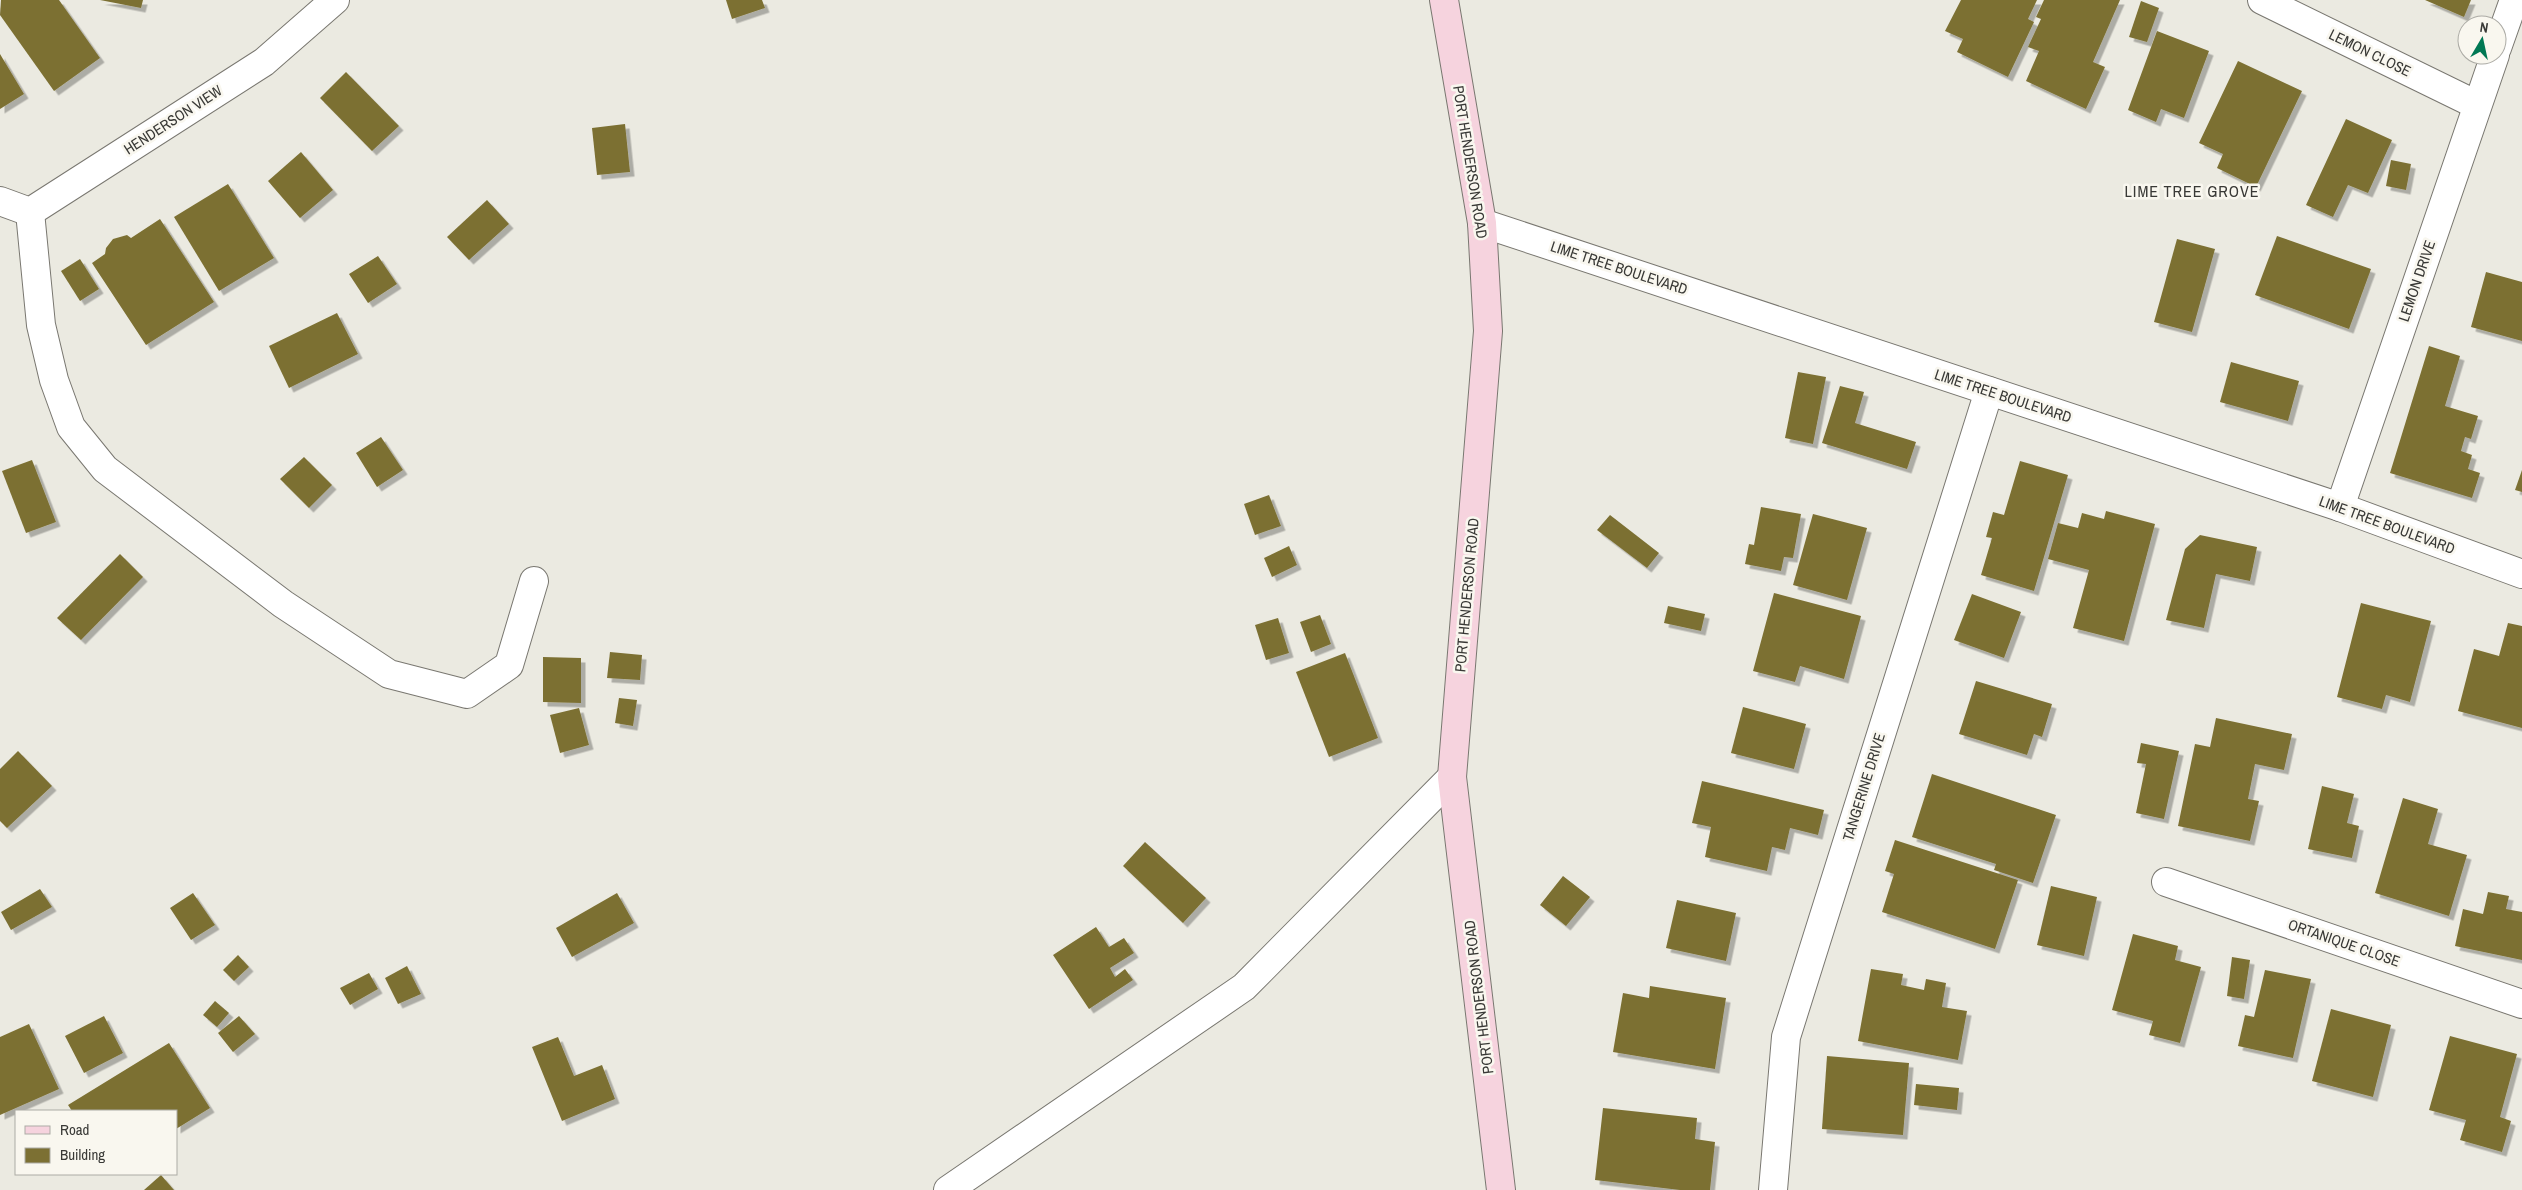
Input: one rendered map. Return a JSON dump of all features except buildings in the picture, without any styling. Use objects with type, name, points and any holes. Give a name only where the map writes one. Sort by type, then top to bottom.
[{"type":"street","name":"HENDERSON VIEW","points":[[30,212],[264,62],[335,0]]},
{"type":"street","name":"PORT HENDERSON ROAD","points":[[1444,0],[1482,223],[1488,331],[1452,777],[1501,1190]]},
{"type":"street","name":"LEMON CLOSE","points":[[2262,0],[2477,105]]},
{"type":"street","points":[[2507,20],[2514,0]]},
{"type":"street","name":"LEMON DRIVE","points":[[2340,507],[2491,65]]},
{"type":"street","points":[[0,201],[30,212],[41,325],[54,380],[71,427],[105,469],[283,604],[389,674],[467,694],[509,664],[534,581]]},
{"type":"street","name":"LIME TREE BOULEVARD","points":[[1482,223],[2340,507],[2522,574]]},
{"type":"street","name":"TANGERINE DRIVE","points":[[1773,1190],[1786,1037],[1989,391]]},
{"type":"street","points":[[948,1190],[1244,986],[1452,777]]},
{"type":"street","name":"ORTANIQUE CLOSE","points":[[2166,882],[2522,1004]]},
{"type":"district","name":"LIME TREE GROVE","points":[[2192,191]]}]
